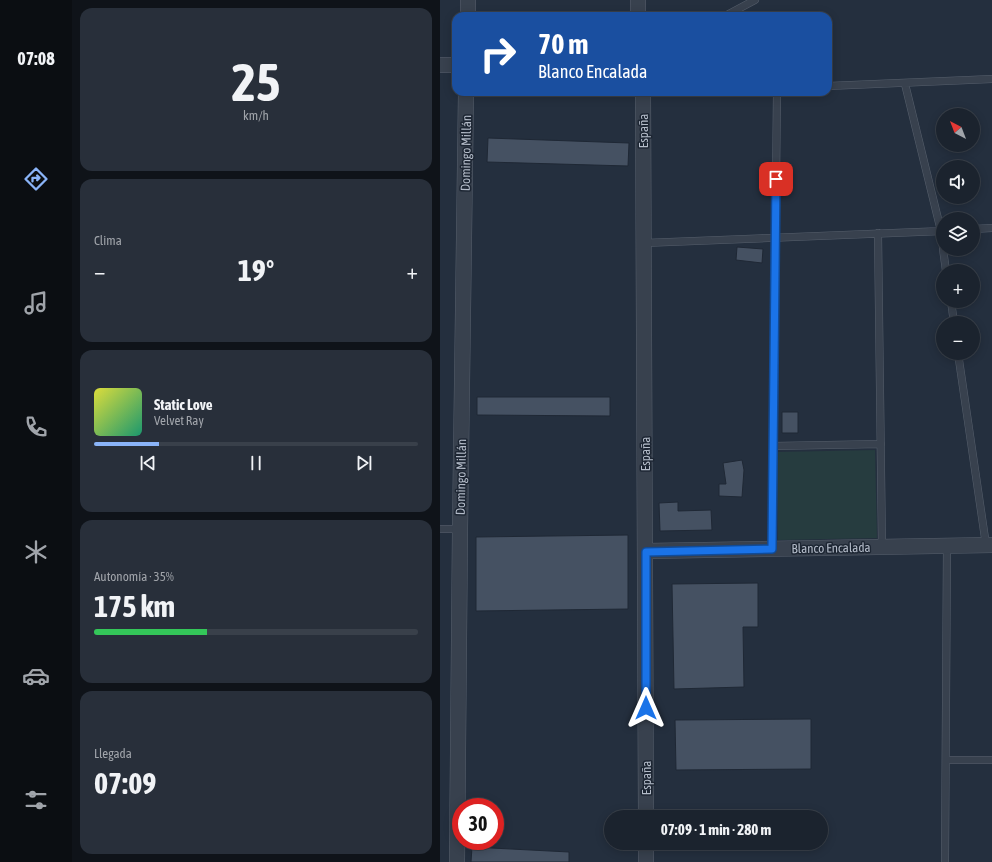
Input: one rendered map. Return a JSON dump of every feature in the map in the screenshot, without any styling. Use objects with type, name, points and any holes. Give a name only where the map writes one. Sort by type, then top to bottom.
[{"type":"street","points":[[468,0],[468,12]]},
{"type":"street","points":[[638,0],[638,12]]},
{"type":"street","points":[[440,65],[452,65]]},
{"type":"street","name":"Domingo Millán","points":[[457,862],[466,96]]},
{"type":"street","name":"España","points":[[643,96],[646,810]]},
{"type":"street","name":"Blanco Encalada","points":[[646,552],[989,545]]},
{"type":"street","points":[[646,850],[646,862]]},
{"type":"lane","points":[[732,12],[755,0]]},
{"type":"lane","points":[[832,86],[905,84],[992,79]]},
{"type":"lane","points":[[905,84],[937,212]]},
{"type":"lane","points":[[772,549],[777,96]]},
{"type":"lane","points":[[980,229],[992,228]]},
{"type":"lane","points":[[644,243],[936,231]]},
{"type":"lane","points":[[878,233],[882,547]]},
{"type":"lane","points":[[959,360],[989,545]]},
{"type":"lane","points":[[773,446],[881,444]]},
{"type":"lane","points":[[440,529],[460,529]]},
{"type":"lane","points":[[945,862],[947,546]]},
{"type":"lane","points":[[946,760],[992,760]]},
{"type":"green space","points":[[875,450],[877,538],[778,540],[777,452]]},
{"type":"building","points":[[488,138],[629,143],[628,166],[487,162]]},
{"type":"building","points":[[737,247],[763,249],[762,263],[736,260]]},
{"type":"building","points":[[477,397],[610,397],[610,416],[477,415]]},
{"type":"building","points":[[782,412],[798,412],[798,433],[782,433]]},
{"type":"building","points":[[742,460],[744,470],[742,497],[719,496],[719,484],[726,484],[723,463]]},
{"type":"building","points":[[678,502],[678,511],[711,510],[712,530],[660,531],[659,503]]},
{"type":"building","points":[[628,535],[628,609],[476,611],[476,537]]},
{"type":"building","points":[[758,583],[758,627],[743,627],[744,687],[674,689],[672,584]]},
{"type":"building","points":[[811,719],[811,769],[676,770],[675,720]]},
{"type":"building","points":[[504,849],[569,852],[569,862],[471,862],[472,850],[504,850]]},
{"type":"route","points":[[646,708],[646,552],[772,549],[776,179]]}]
